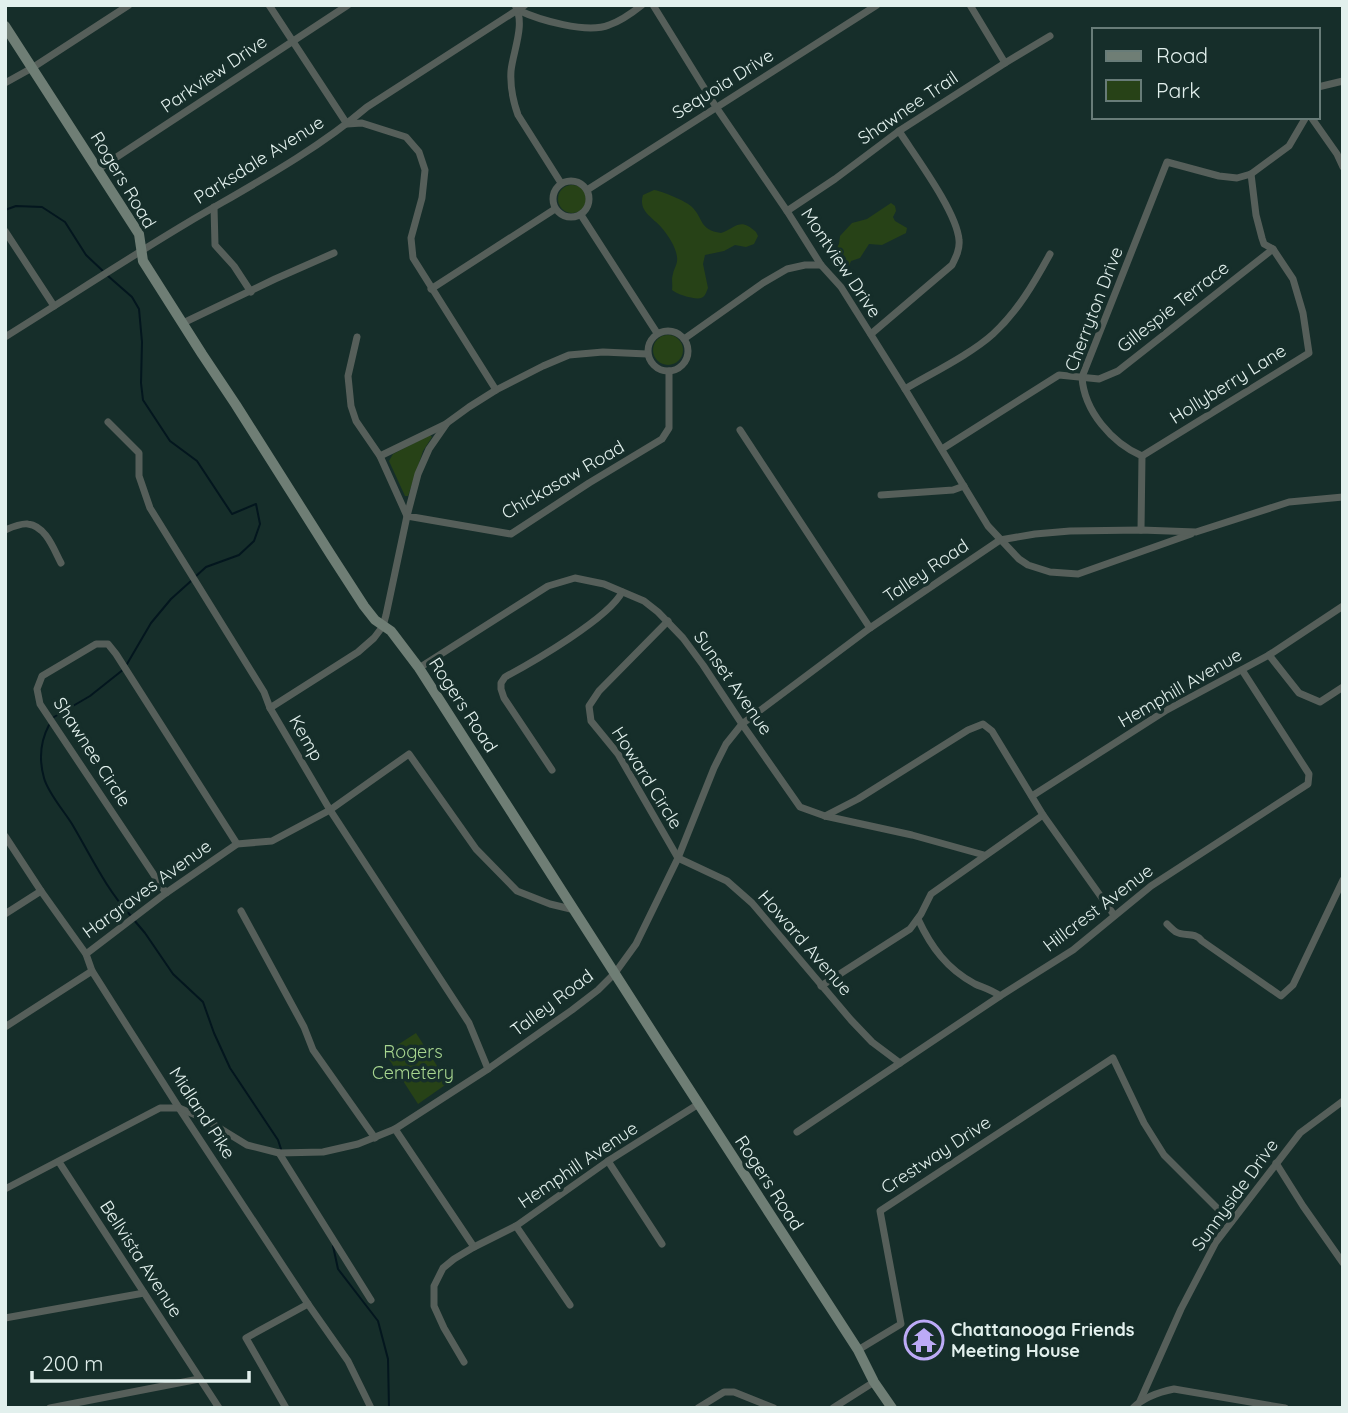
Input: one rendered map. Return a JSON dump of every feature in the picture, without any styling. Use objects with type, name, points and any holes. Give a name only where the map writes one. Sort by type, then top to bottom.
[{"type":"street","points":[[5,83],[129,5]]},
{"type":"street","points":[[269,5],[347,124],[362,123],[406,137],[419,152],[425,170],[422,198],[411,238],[413,258],[496,390]]},
{"type":"street","name":"Parkview Drive","points":[[97,170],[348,5]]},
{"type":"street","points":[[519,7],[531,16],[596,29],[616,22],[642,5]]},
{"type":"street","name":"Montview Drive","points":[[653,5],[716,107],[821,265],[841,287],[988,526],[1000,540]]},
{"type":"street","name":"Sequoia Drive","points":[[587,190],[877,5]]},
{"type":"street","points":[[970,5],[1005,63]]},
{"type":"street","points":[[519,7],[520,21],[511,71],[514,103],[518,115],[561,183]]},
{"type":"street","name":"Parksdale Avenue","points":[[5,337],[142,250],[246,190],[519,7]]},
{"type":"street","name":"Rogers Road","points":[[5,26],[139,234],[143,261],[363,606],[375,620],[391,631],[418,668],[575,910],[697,1105],[858,1350],[874,1382],[892,1408]]},
{"type":"street","name":"Shawnee Trail","points":[[787,211],[899,131],[1050,36]]},
{"type":"street","points":[[1320,87],[1343,81]]},
{"type":"street","points":[[1251,174],[1289,146],[1308,119]]},
{"type":"street","points":[[1311,119],[1337,154],[1343,167]]},
{"type":"street","points":[[871,334],[952,265],[959,251],[957,227],[899,131]]},
{"type":"street","name":"Cherryton Drive","points":[[1142,456],[1128,450],[1100,424],[1083,389],[1082,377],[1167,162],[1219,176],[1237,178],[1251,174]]},
{"type":"street","name":"Hollyberry Lane","points":[[1142,456],[1309,352],[1303,313],[1293,279],[1273,249],[1264,244],[1262,238],[1251,174]]},
{"type":"street","points":[[561,183],[580,183],[587,190],[588,206],[581,215],[571,218],[562,216],[555,209],[552,200],[555,189],[561,183]]},
{"type":"street","points":[[214,207],[215,245],[251,292]]},
{"type":"street","points":[[431,289],[555,209]]},
{"type":"street","points":[[581,215],[657,334]]},
{"type":"street","points":[[5,231],[54,306]]},
{"type":"street","name":"Gillespie Terrace","points":[[942,449],[1059,376],[1099,379],[1118,370],[1273,249]]},
{"type":"street","points":[[183,323],[334,253]]},
{"type":"street","points":[[905,389],[991,336],[1025,297],[1050,254]]},
{"type":"street","points":[[684,339],[763,283],[787,270],[805,265],[821,265]]},
{"type":"street","points":[[664,331],[672,331],[684,339],[688,354],[679,367],[669,371],[662,370],[654,365],[647,354],[653,337],[664,331]]},
{"type":"street","points":[[357,337],[348,376],[351,406],[356,421],[380,456],[407,516]]},
{"type":"street","points":[[380,456],[447,423],[496,390],[569,355],[603,352],[647,354]]},
{"type":"street","name":"Chickasaw Road","points":[[407,516],[511,534],[662,439],[669,428],[669,371]]},
{"type":"street","name":"Kemp","points":[[108,422],[139,453],[139,476],[150,509],[264,692],[270,708],[330,810],[469,1023],[488,1069]]},
{"type":"street","points":[[270,708],[358,652],[383,626],[418,474],[429,449],[447,423]]},
{"type":"street","points":[[740,430],[870,628]]},
{"type":"street","points":[[1141,530],[1142,456]]},
{"type":"street","points":[[881,495],[953,490],[964,486]]},
{"type":"street","name":"Talley Road","points":[[1000,540],[1028,565],[1050,572],[1078,573],[1289,502],[1343,497]]},
{"type":"street","points":[[5,530],[29,523],[40,528],[61,564]]},
{"type":"street","name":"Talley Road","points":[[179,1108],[203,1118],[247,1145],[279,1153],[323,1152],[358,1144],[395,1129],[572,1010],[615,973],[636,944],[678,858],[714,768],[726,744],[741,724],[870,628],[1000,540],[1070,531],[1196,532]]},
{"type":"street","name":"Sunset Avenue","points":[[418,668],[548,586],[575,578],[604,584],[644,601],[683,638],[704,664],[741,724],[800,807],[825,816],[912,835],[984,855]]},
{"type":"street","points":[[552,770],[505,698],[501,683],[505,677],[581,630],[622,592]]},
{"type":"street","name":"Hemphill Avenue","points":[[1032,796],[1165,711],[1269,655],[1343,606]]},
{"type":"street","name":"Howard Circle","points":[[668,621],[599,691],[589,705],[591,721],[618,754],[678,858]]},
{"type":"street","name":"Shawnee Circle","points":[[166,893],[40,704],[37,689],[43,676],[96,644],[107,644],[237,844]]},
{"type":"street","points":[[1269,655],[1299,693],[1320,702],[1343,687]]},
{"type":"street","name":"Hillcrest Avenue","points":[[797,1132],[1073,950],[1151,886],[1308,784],[1309,774],[1242,670]]},
{"type":"street","points":[[825,816],[858,800],[968,730],[983,724],[992,731],[1043,815],[1114,915]]},
{"type":"street","name":"Hargraves Avenue","points":[[86,954],[166,893],[237,844],[272,841],[330,810],[409,754],[476,849],[517,891],[575,910]]},
{"type":"street","points":[[821,986],[910,929],[931,894],[1043,815]]},
{"type":"street","name":"Midland Pike","points":[[5,836],[86,954],[92,971],[179,1108],[348,1361],[371,1408]]},
{"type":"street","name":"Howard Avenue","points":[[678,858],[727,881],[752,903],[872,1042],[900,1063]]},
{"type":"street","points":[[1167,924],[1177,933],[1198,936],[1281,996],[1293,985],[1343,880]]},
{"type":"street","points":[[5,914],[41,891]]},
{"type":"street","points":[[241,911],[313,1050],[375,1138]]},
{"type":"street","points":[[918,919],[934,948],[948,966],[1000,996]]},
{"type":"street","points":[[5,1027],[92,971]]},
{"type":"street","name":"Crestway Drive","points":[[858,1350],[901,1324],[880,1211],[1113,1058],[1144,1123],[1164,1155],[1231,1222]]},
{"type":"street","name":"Sunnyside Drive","points":[[1140,1401],[1181,1309],[1216,1242],[1300,1133],[1343,1101]]},
{"type":"street","name":"Hemphill Avenue","points":[[464,1362],[434,1306],[434,1286],[443,1268],[474,1247],[516,1227],[608,1161],[697,1105]]},
{"type":"street","points":[[5,1189],[160,1108],[179,1108]]},
{"type":"street","points":[[395,1129],[474,1247]]},
{"type":"street","points":[[279,1153],[371,1300]]},
{"type":"street","name":"Bellvista Avenue","points":[[59,1161],[219,1408]]},
{"type":"street","points":[[608,1161],[662,1244]]},
{"type":"street","points":[[1276,1163],[1343,1263]]},
{"type":"street","points":[[516,1227],[570,1305]]},
{"type":"street","points":[[5,1318],[144,1293]]},
{"type":"street","points":[[286,1408],[246,1338],[308,1304]]},
{"type":"street","points":[[50,1408],[199,1379]]},
{"type":"street","points":[[833,1408],[874,1382]]},
{"type":"street","points":[[1133,1408],[1140,1401],[1162,1391],[1174,1389],[1285,1408]]},
{"type":"street","points":[[698,1408],[724,1392],[734,1392],[774,1408]]},
{"type":"green space","points":[[572,185],[582,189],[586,199],[582,209],[572,213],[562,209],[558,199],[562,189]]},
{"type":"green space","points":[[654,190],[689,205],[696,211],[705,227],[714,232],[721,233],[742,224],[751,227],[758,236],[754,244],[746,247],[735,245],[724,251],[705,255],[703,264],[708,288],[701,298],[672,290],[672,276],[677,259],[675,249],[642,205],[643,195]]},
{"type":"green space","points":[[891,203],[895,206],[895,221],[907,228],[906,233],[882,245],[869,244],[860,258],[851,261],[845,276],[842,275],[831,258],[839,244],[840,236],[852,223],[867,219]]},
{"type":"green space","points":[[668,335],[679,339],[683,350],[679,361],[668,365],[657,361],[653,350],[657,339]]},
{"type":"green space","points":[[430,435],[432,437],[423,451],[408,496],[405,496],[389,461],[393,454]]},
{"type":"green space","name":"Rogers Cemetery","points":[[416,1033],[448,1083],[418,1104],[385,1053]]},
{"type":"waterway","points":[[5,210],[16,206],[42,207],[65,222],[86,255],[104,272]]},
{"type":"waterway","points":[[108,276],[132,297],[139,309],[143,400],[170,441],[197,461],[232,514],[256,504],[260,524],[254,541],[239,555],[206,567],[195,577]]},
{"type":"waterway","points":[[127,664],[151,623],[191,581]]},
{"type":"waterway","points":[[54,717],[90,696],[124,669]]},
{"type":"waterway","points":[[49,725],[41,751],[46,784],[106,883],[131,916]]},
{"type":"waterway","points":[[134,920],[173,974],[203,1002],[230,1068],[278,1140],[281,1149]]},
{"type":"waterway","points":[[333,1246],[338,1269],[378,1321],[388,1359],[389,1408]]},
{"type":"place","name":"Chattanooga Friends Meeting House","points":[[924,1340]]}]
